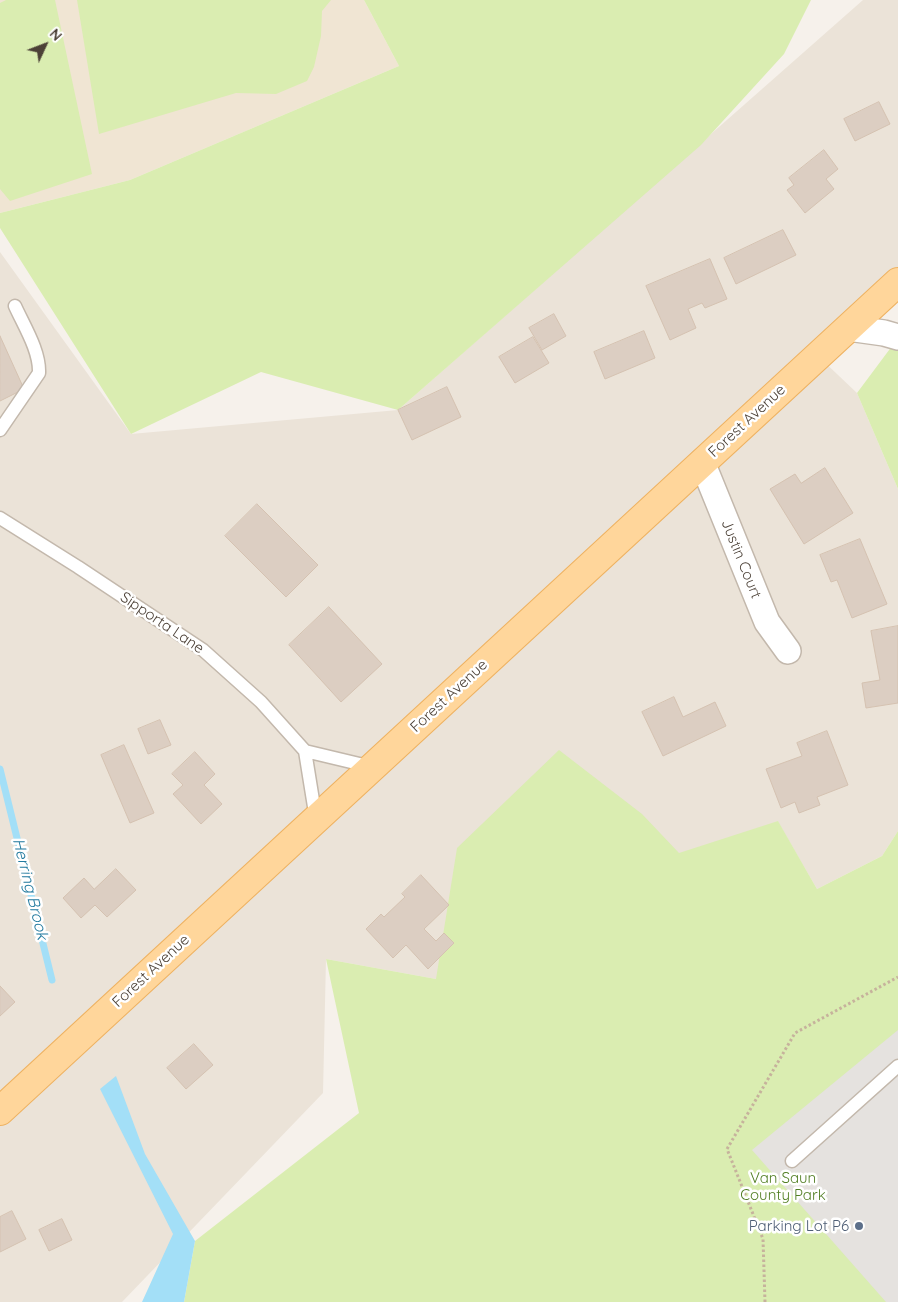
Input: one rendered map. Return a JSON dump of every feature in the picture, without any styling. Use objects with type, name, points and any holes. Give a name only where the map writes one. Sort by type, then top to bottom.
[{"type":"main road","name":"Forest Avenue","points":[[0,1111],[898,282]]},
{"type":"street","points":[[848,328],[898,337]]},
{"type":"street","name":"Justin Court","points":[[702,462],[767,622],[788,651]]},
{"type":"lane","points":[[0,430],[39,373],[35,350],[15,306]]},
{"type":"lane","name":"Sipporta Lane","points":[[0,518],[203,650],[261,702],[305,751]]},
{"type":"lane","points":[[316,819],[305,751],[372,767]]},
{"type":"lane","points":[[792,1161],[898,1066]]},
{"type":"path","points":[[765,1302],[763,1239],[727,1149],[795,1033],[898,977]]},
{"type":"shaded area","points":[[0,0],[364,0],[399,66],[130,180],[0,213]]},
{"type":"shaded area","points":[[863,0],[898,0],[898,282],[818,356],[857,393],[898,489],[898,831],[882,856],[817,889],[778,822],[436,979],[326,959],[323,1093],[122,1302],[0,1302],[0,252],[131,434],[398,410]]},
{"type":"shaded area","name":"Parking Lot P6","points":[[898,1030],[898,1302],[886,1302],[752,1150]]},
{"type":"green space","points":[[6,0],[55,0],[92,174],[10,201],[0,189],[0,3]]},
{"type":"green space","points":[[77,0],[331,0],[322,11],[321,36],[314,67],[307,81],[276,94],[236,93],[99,134]]},
{"type":"green space","points":[[364,0],[811,0],[784,54],[701,145],[398,410],[261,372],[131,434],[0,228],[0,213],[130,180],[399,66]]},
{"type":"green space","points":[[898,338],[898,489],[857,393]]},
{"type":"green space","name":"Van Saun County Park","points":[[559,750],[642,814],[679,853],[778,821],[817,889],[882,856],[898,831],[898,1302],[184,1302],[195,1241],[359,1113],[326,959],[436,979],[457,848]]},
{"type":"water","points":[[116,1076],[145,1154],[195,1241],[184,1302],[142,1302],[173,1234],[100,1089]]},
{"type":"building","points":[[879,102],[890,124],[855,141],[844,119]]},
{"type":"building","points":[[824,150],[838,169],[826,179],[834,189],[805,213],[787,190],[794,185],[789,178]]},
{"type":"building","points":[[783,230],[796,255],[736,284],[724,258]]},
{"type":"building","points":[[710,259],[727,299],[705,308],[702,303],[688,309],[696,328],[670,340],[646,286]]},
{"type":"building","points":[[554,314],[566,336],[542,350],[529,328]]},
{"type":"building","points":[[644,331],[655,358],[605,379],[594,352]]},
{"type":"building","points":[[0,336],[24,389],[0,401]]},
{"type":"building","points":[[533,337],[549,363],[515,383],[499,357]]},
{"type":"building","points":[[447,387],[461,417],[412,440],[398,410]]},
{"type":"building","points":[[825,468],[853,513],[804,544],[770,489],[795,474],[801,483]]},
{"type":"building","points":[[257,504],[318,565],[286,597],[225,536]]},
{"type":"building","points":[[860,539],[887,604],[852,618],[837,580],[831,582],[820,555]]},
{"type":"building","points":[[329,607],[382,664],[341,702],[289,645]]},
{"type":"building","points":[[898,626],[898,703],[866,708],[862,683],[880,680],[871,631]]},
{"type":"building","points":[[674,697],[683,717],[715,702],[726,726],[663,756],[642,712]]},
{"type":"building","points":[[160,720],[171,745],[148,754],[138,729]]},
{"type":"building","points":[[827,731],[848,785],[817,797],[820,805],[799,813],[795,802],[781,808],[766,769],[802,756],[797,743]]},
{"type":"building","points":[[124,745],[154,813],[130,823],[101,755]]},
{"type":"building","points":[[195,752],[215,774],[204,785],[222,804],[201,824],[173,794],[183,785],[172,774]]},
{"type":"building","points":[[116,869],[136,890],[107,917],[95,905],[81,918],[63,898],[84,878],[94,889]]},
{"type":"building","points":[[421,875],[449,905],[424,929],[436,941],[444,933],[454,943],[428,969],[406,945],[393,958],[366,929],[381,914],[384,917],[405,897],[402,894]]},
{"type":"building","points":[[0,986],[15,1002],[0,1016]]},
{"type":"building","points":[[194,1044],[213,1065],[186,1089],[167,1068]]},
{"type":"building","points":[[12,1211],[26,1239],[0,1252],[0,1217]]},
{"type":"building","points":[[62,1219],[72,1240],[49,1251],[39,1230]]},
{"type":"waterway","name":"Herring Brook","points":[[0,769],[52,980]]},
{"type":"place","name":"Parking Lot P6","points":[[859,1226]]}]
